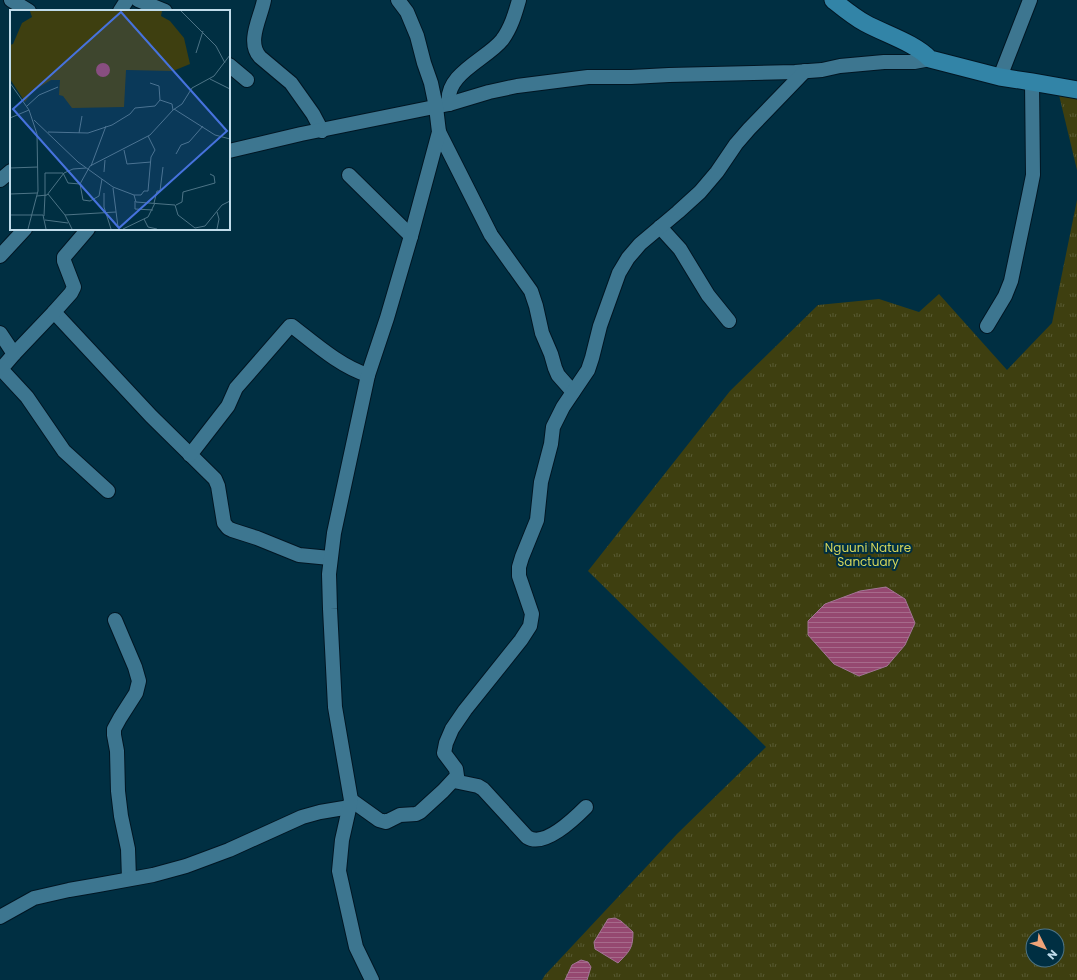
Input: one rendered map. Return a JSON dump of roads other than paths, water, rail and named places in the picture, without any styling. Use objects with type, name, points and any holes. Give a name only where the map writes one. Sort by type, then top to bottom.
[{"type":"main road","points":[[832,0],[864,23],[915,47],[930,59],[1000,78],[1077,90]]},
{"type":"street","points":[[11,0],[27,10]]},
{"type":"street","points":[[121,10],[127,0]]},
{"type":"street","points":[[138,0],[163,10]]},
{"type":"street","points":[[264,0],[255,31],[254,43],[256,52],[292,83],[313,114],[322,131]]},
{"type":"street","points":[[372,980],[356,947],[339,870],[342,840],[350,804],[335,707],[330,609],[330,558],[368,375],[387,318],[411,236],[439,132],[443,105],[449,92],[461,74],[502,40],[514,18],[519,0]]},
{"type":"street","points":[[1000,78],[1030,0]]},
{"type":"street","points":[[400,1],[407,12],[417,36],[431,83],[443,105]]},
{"type":"street","points":[[230,149],[443,105],[517,86],[588,77],[805,71],[840,66],[884,62],[914,62],[930,59]]},
{"type":"street","points":[[230,66],[247,80]]},
{"type":"street","points":[[0,917],[34,898],[166,872],[204,860],[276,830],[302,817],[350,804],[386,822],[400,815],[416,814],[454,781],[458,773],[444,753],[452,728],[464,710],[521,640],[532,620],[531,607],[519,576],[519,567],[537,520],[541,482],[551,444],[552,427],[559,412],[588,370],[600,326],[619,273],[640,244],[700,192],[744,136],[805,71]]},
{"type":"street","points":[[987,326],[1005,296],[1011,281],[1033,175],[1032,82]]},
{"type":"street","points":[[439,132],[491,235],[531,291],[542,333],[551,354],[554,368],[558,375],[574,392]]},
{"type":"street","points":[[0,180],[10,172]]},
{"type":"street","points":[[349,175],[411,236]]},
{"type":"street","points":[[660,227],[683,253],[708,295],[729,321]]},
{"type":"street","points":[[0,256],[24,230]]},
{"type":"street","points":[[87,230],[64,257],[64,261],[74,287],[71,293],[14,354],[2,370],[27,397],[64,451],[108,491]]},
{"type":"street","points":[[54,312],[151,416],[215,479],[218,486],[222,515],[228,528],[298,555],[330,558]]},
{"type":"street","points":[[190,455],[228,406],[236,388],[290,326],[346,366],[357,372],[368,375]]},
{"type":"street","points":[[0,333],[14,354]]},
{"type":"street","points":[[116,620],[139,681],[136,693],[114,729],[117,751],[118,791],[128,849],[129,879]]},
{"type":"street","points":[[454,781],[478,786],[483,789],[531,840],[540,840],[559,830],[573,820],[586,807]]},
{"type":"park label","name":"Nguuni Nature Sanctuary","points":[[868,554]]}]
